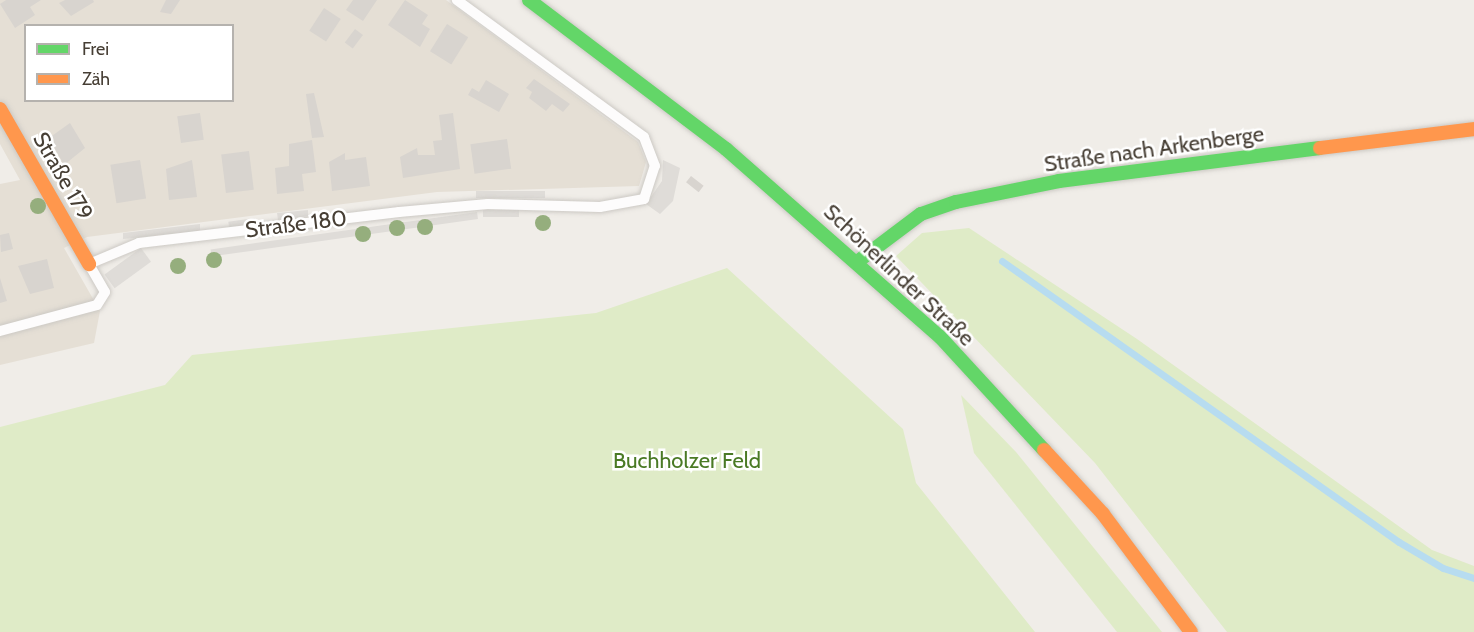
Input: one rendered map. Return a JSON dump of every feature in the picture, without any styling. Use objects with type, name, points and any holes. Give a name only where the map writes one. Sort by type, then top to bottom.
[{"type":"main road","name":"Schönerlinder Straße","points":[[529,0],[726,148],[941,338],[1103,514],[1191,632]]},
{"type":"main road","name":"Straße 179","points":[[0,109],[89,264]]},
{"type":"main road","name":"Straße nach Arkenberge","points":[[857,262],[921,214],[956,202],[1059,181],[1474,129]]},
{"type":"lane","name":"Straße 180","points":[[89,264],[139,243],[488,204],[628,205],[644,199],[650,189],[655,155],[644,138],[457,0]]},
{"type":"lane","points":[[0,331],[104,301],[105,292],[89,264]]},
{"type":"shaded area","points":[[0,0],[446,0],[638,142],[646,162],[639,186],[437,192],[87,237],[64,248],[100,311],[94,343],[0,365],[0,184],[20,180],[0,144]]},
{"type":"shaded area","points":[[663,160],[680,168],[673,201],[660,214],[646,204],[662,181]]},
{"type":"shaded area","points":[[476,191],[545,191],[545,198],[476,198]]},
{"type":"shaded area","points":[[308,210],[308,216],[278,220],[277,213]]},
{"type":"shaded area","points":[[483,210],[519,210],[519,217],[483,217]]},
{"type":"shaded area","points":[[477,212],[478,219],[212,256],[211,249]]},
{"type":"shaded area","points":[[255,218],[256,225],[229,229],[228,222]]},
{"type":"shaded area","points":[[200,224],[200,231],[123,239],[123,233]]},
{"type":"shaded area","points":[[141,248],[151,262],[115,288],[105,274]]},
{"type":"green space","points":[[969,228],[1137,339],[1432,550],[1474,566],[1474,632],[1227,632],[1095,463],[896,256],[922,233]]},
{"type":"green space","name":"Buchholzer Feld","points":[[727,268],[903,429],[916,483],[1035,632],[0,632],[0,427],[165,385],[192,355],[596,313]]},
{"type":"green space","points":[[961,395],[1016,452],[1162,632],[1117,632],[974,453]]},
{"type":"building","points":[[6,0],[41,0],[30,7],[35,15],[15,28],[0,4]]},
{"type":"building","points":[[65,0],[93,0],[94,2],[71,16],[59,3]]},
{"type":"building","points":[[166,0],[180,0],[171,14],[160,12]]},
{"type":"building","points":[[353,0],[377,0],[363,21],[346,10]]},
{"type":"building","points":[[405,0],[428,15],[422,24],[430,29],[420,47],[388,25]]},
{"type":"building","points":[[324,8],[341,19],[326,42],[309,31]]},
{"type":"building","points":[[447,24],[468,37],[451,64],[430,51]]},
{"type":"building","points":[[355,29],[363,35],[353,49],[345,43]]},
{"type":"building","points":[[534,79],[570,104],[563,112],[552,104],[546,111],[529,98],[532,92],[526,88]]},
{"type":"building","points":[[486,80],[509,94],[499,112],[468,95],[472,88],[479,92]]},
{"type":"building","points":[[314,93],[324,137],[312,138],[306,94]]},
{"type":"building","points":[[200,113],[204,140],[181,143],[177,116]]},
{"type":"building","points":[[453,113],[460,169],[403,178],[400,157],[417,148],[418,155],[435,155],[433,141],[442,140],[439,115]]},
{"type":"building","points":[[70,123],[85,148],[64,165],[49,138]]},
{"type":"building","points":[[507,139],[511,169],[475,174],[470,144]]},
{"type":"building","points":[[312,140],[316,172],[302,174],[304,191],[277,194],[275,168],[289,166],[289,144]]},
{"type":"building","points":[[249,151],[254,190],[226,193],[221,154]]},
{"type":"building","points":[[345,153],[345,160],[366,157],[370,186],[332,191],[329,162]]},
{"type":"building","points":[[140,160],[146,199],[116,203],[110,165]]},
{"type":"building","points":[[192,160],[197,197],[169,200],[166,169]]},
{"type":"building","points":[[691,176],[704,186],[699,192],[686,182]]},
{"type":"building","points":[[9,233],[13,249],[1,252],[0,235]]},
{"type":"building","points":[[47,259],[54,288],[30,294],[18,266]]},
{"type":"building","points":[[0,278],[7,301],[0,303]]},
{"type":"waterway","points":[[1002,261],[1399,542],[1443,568],[1474,578]]},
{"type":"traffic: fast","points":[[529,0],[726,149],[941,338],[1044,450]]},
{"type":"traffic: fast","points":[[857,262],[921,214],[956,202],[1059,181],[1320,148]]},
{"type":"traffic: slow","points":[[0,109],[89,264]]},
{"type":"traffic: slow","points":[[1320,148],[1474,129]]},
{"type":"traffic: slow","points":[[1044,450],[1103,514],[1191,632]]}]
